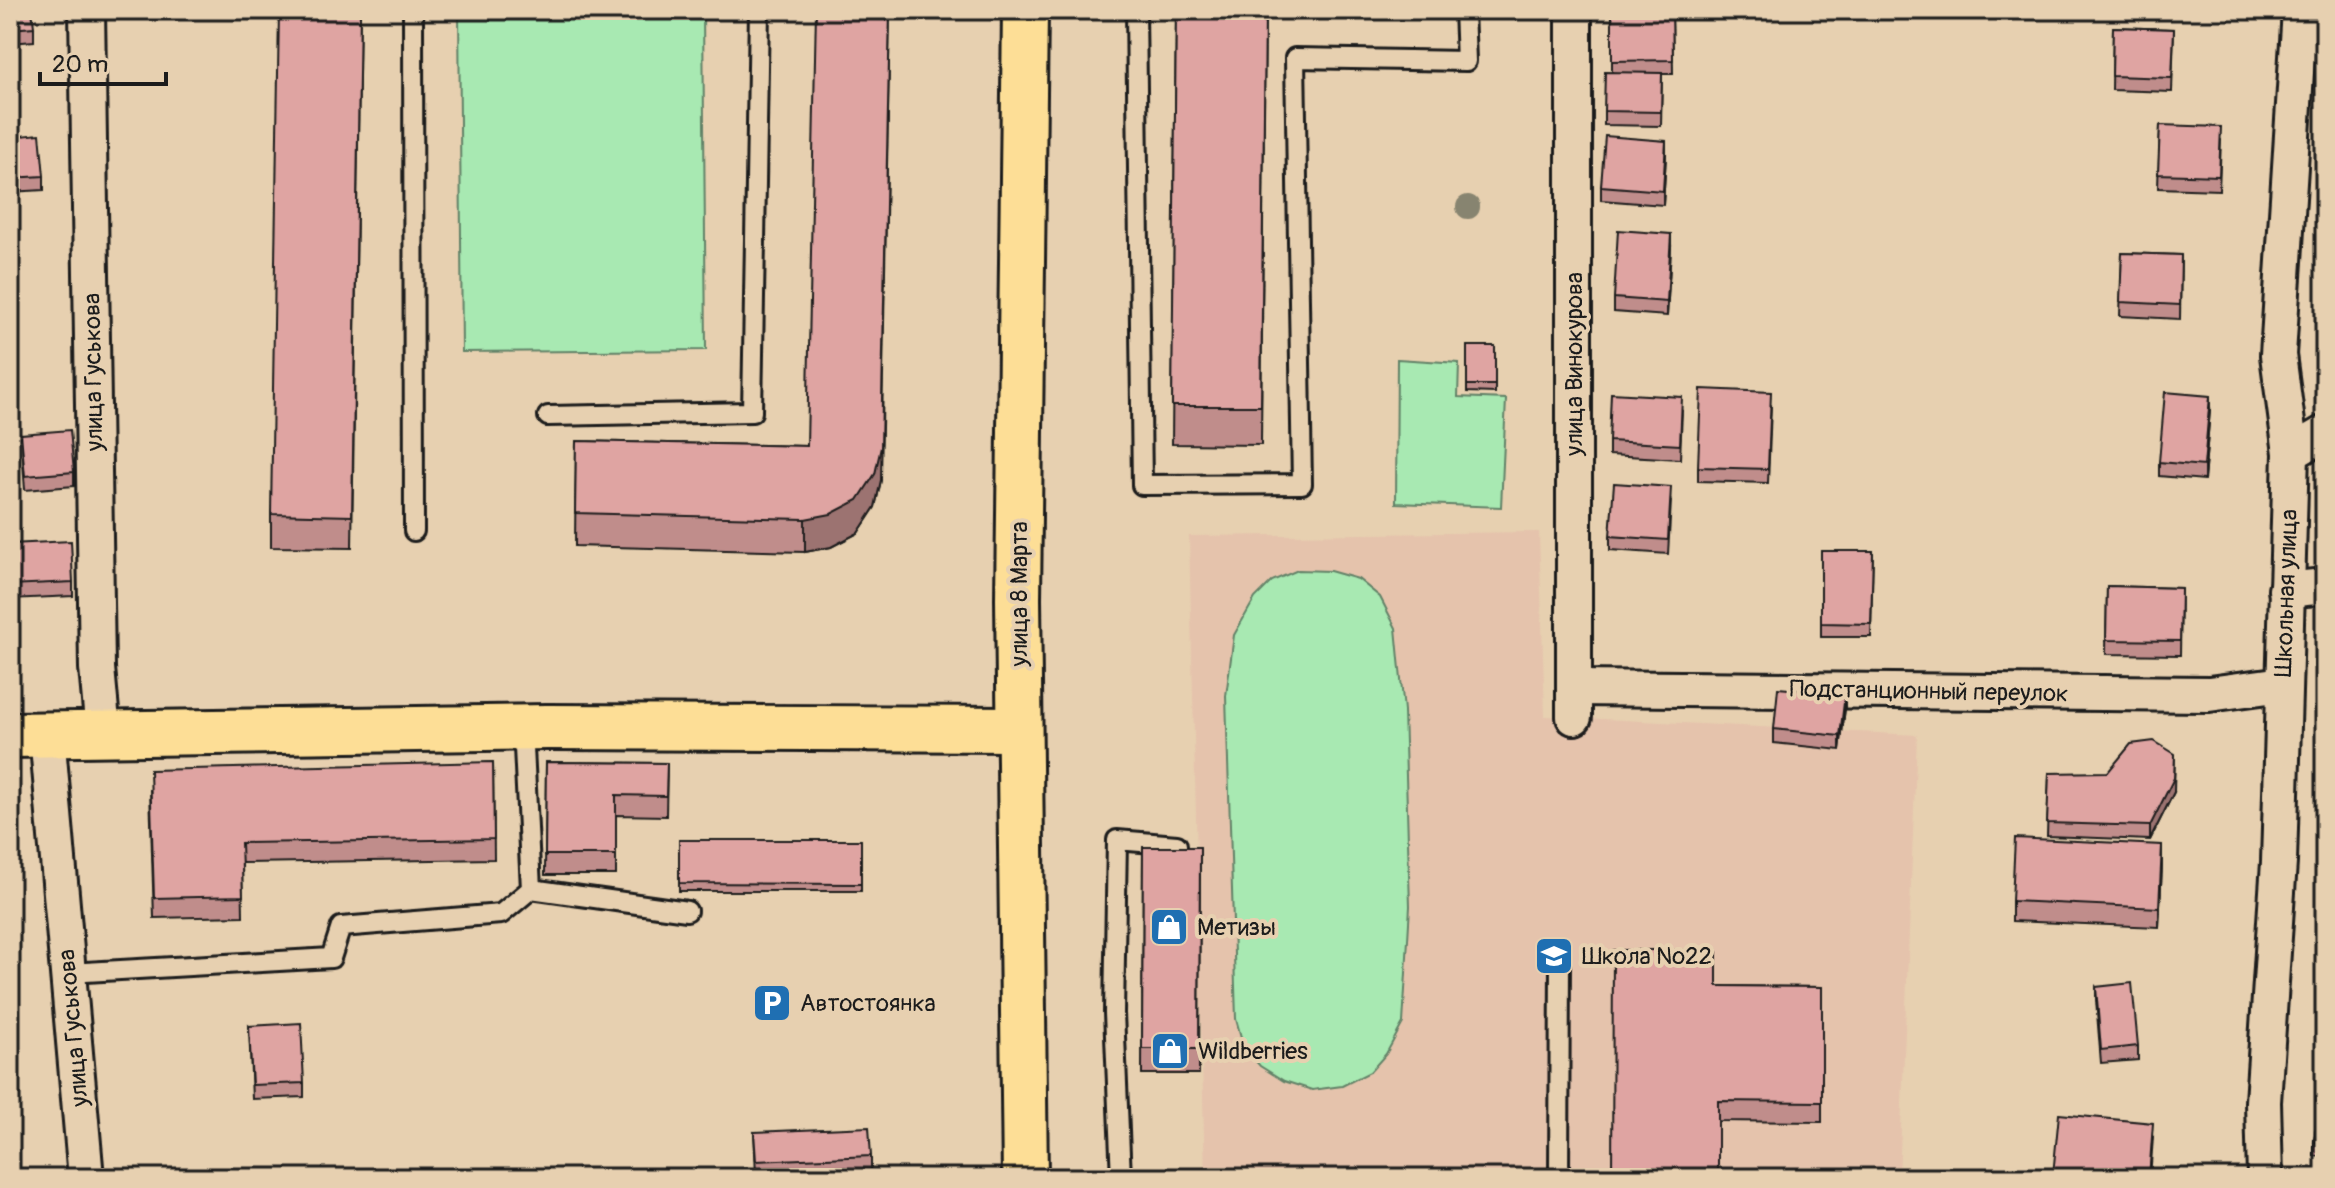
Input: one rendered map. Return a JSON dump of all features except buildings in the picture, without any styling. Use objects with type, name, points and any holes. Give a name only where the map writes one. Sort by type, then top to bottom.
[{"type":"main road","name":"улица 8 Марта","points":[[1025,10],[1019,729],[1025,1178]]},
{"type":"main road","points":[[28,734],[523,727],[1019,729]]},
{"type":"street","name":"улица Гуськова","points":[[87,10],[97,668],[103,733]]},
{"type":"street","name":"улица Винокурова","points":[[1574,10],[1574,703]]},
{"type":"street","name":"Школьная улица","points":[[2265,1178],[2263,1102],[2279,862],[2291,453],[2278,355],[2300,10]]},
{"type":"street","points":[[2291,453],[2325,433]]},
{"type":"street","points":[[2286,590],[2325,586]]},
{"type":"street","name":"Подстанционный переулок","points":[[1574,703],[2209,694],[2283,684]]},
{"type":"street","name":"улица Гуськова","points":[[28,734],[68,973],[86,1178]]},
{"type":"lane","points":[[413,10],[414,531]]},
{"type":"lane","points":[[548,416],[752,412],[759,10]]},
{"type":"lane","points":[[1136,10],[1142,485],[1302,484],[1295,58],[1466,61],[1464,10]]},
{"type":"lane","points":[[523,727],[531,889]]},
{"type":"lane","points":[[1121,1178],[1114,1013],[1117,840],[1177,845]]},
{"type":"lane","points":[[68,973],[331,958],[341,927],[501,914],[531,889],[687,911]]},
{"type":"lane","points":[[1559,1178],[1560,959]]},
{"type":"shaded area","name":"Школа №22","points":[[1539,532],[1545,716],[1917,735],[1899,1178],[1205,1178],[1189,536]]},
{"type":"green space","points":[[459,10],[703,10],[706,350],[462,352]]},
{"type":"green space","points":[[1397,359],[1459,363],[1458,397],[1506,399],[1501,507],[1396,503]]},
{"type":"green space","points":[[1298,570],[1330,571],[1358,579],[1380,597],[1396,628],[1404,711],[1410,906],[1403,1023],[1386,1054],[1370,1072],[1342,1086],[1312,1090],[1284,1081],[1260,1066],[1244,1048],[1236,1019],[1226,696],[1234,635],[1255,598],[1272,581]]},
{"type":"place","name":"Метизы","points":[[1169,927]]},
{"type":"place","name":"Школа №22","points":[[1554,956]]},
{"type":"place","name":"Автостоянка","points":[[772,1003]]},
{"type":"place","name":"Wildberries","points":[[1170,1051]]}]
